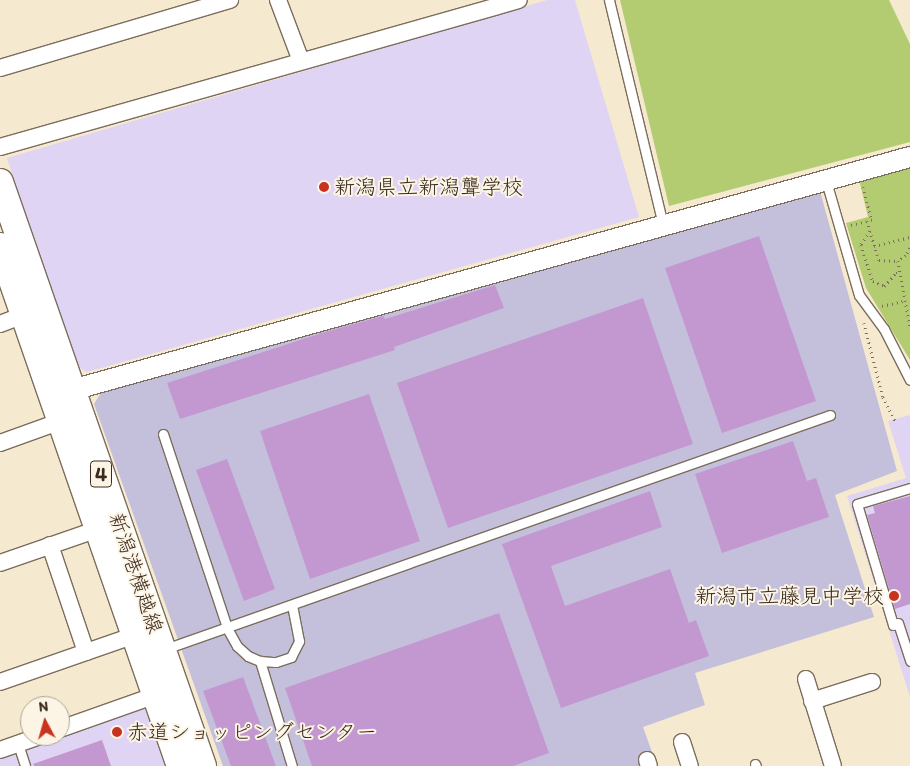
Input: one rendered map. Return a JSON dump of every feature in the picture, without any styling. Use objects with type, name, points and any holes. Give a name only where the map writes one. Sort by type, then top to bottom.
[{"type":"main road","name":"新潟港横越線","points":[[0,182],[203,766]]},
{"type":"main road","name":"新潟港横越線","points":[[0,246],[12,320],[61,421],[180,766]]},
{"type":"street","points":[[0,68],[230,0]]},
{"type":"street","points":[[278,0],[301,61]]},
{"type":"street","points":[[0,147],[519,0]]},
{"type":"street","points":[[72,390],[910,157]]},
{"type":"street","points":[[0,442],[61,421]]},
{"type":"street","points":[[0,562],[98,529]]},
{"type":"street","points":[[50,545],[86,652]]},
{"type":"street","points":[[0,682],[135,635]]},
{"type":"street","points":[[806,679],[833,766]]},
{"type":"street","points":[[812,700],[872,682]]},
{"type":"street","points":[[70,725],[156,695]]},
{"type":"street","points":[[682,742],[690,766]]},
{"type":"street","points":[[0,750],[18,744]]},
{"type":"lane","points":[[609,0],[663,225]]},
{"type":"lane","points":[[826,181],[858,295],[872,312],[910,380]]},
{"type":"lane","points":[[162,650],[292,606],[830,415]]},
{"type":"lane","points":[[163,434],[227,628],[237,646],[248,656],[260,661],[276,662],[292,657],[297,650],[299,631],[292,606]]},
{"type":"lane","points":[[910,488],[857,504],[893,624],[898,623],[908,649],[910,661]]},
{"type":"lane","points":[[260,661],[292,766]]},
{"type":"lane","points":[[18,744],[25,766]]},
{"type":"path","points":[[839,228],[872,220],[862,182]]},
{"type":"path","points":[[867,221],[878,260],[898,261],[906,256],[910,248]]},
{"type":"path","points":[[870,231],[861,245],[874,280],[884,286],[896,273],[901,273]]},
{"type":"path","points":[[874,246],[910,238]]},
{"type":"path","points":[[898,261],[910,326]]},
{"type":"path","points":[[858,295],[883,397],[895,421]]},
{"type":"path","points":[[872,312],[885,303],[904,301]]},
{"type":"shaded area","name":"新潟県立新潟聾学校","points":[[547,0],[575,0],[639,217],[87,372],[76,366],[7,158]]},
{"type":"shaded area","points":[[820,191],[897,471],[835,495],[874,617],[695,673],[705,705],[643,727],[656,763],[647,766],[223,766],[94,404],[102,391]]},
{"type":"shaded area","name":"新潟市立藤見中学校","points":[[910,415],[910,697],[847,496],[906,478],[888,421]]},
{"type":"shaded area","name":"赤道ショッピングセンター","points":[[150,706],[171,766],[0,766],[0,758],[35,746],[70,746],[70,734]]},
{"type":"green space","points":[[620,0],[889,0],[910,44],[910,142],[669,206]]},
{"type":"green space","points":[[910,164],[910,360],[866,288],[846,223],[868,217],[859,179]]},
{"type":"building","points":[[759,236],[816,401],[722,433],[665,268]]},
{"type":"building","points":[[495,285],[504,308],[394,347],[395,350],[180,419],[167,383],[325,332],[383,316],[385,319]]},
{"type":"building","points":[[643,298],[693,444],[448,528],[397,383]]},
{"type":"building","points":[[369,394],[420,541],[310,579],[260,431]]},
{"type":"building","points":[[793,441],[807,481],[816,478],[829,517],[722,553],[695,474]]},
{"type":"building","points":[[227,459],[275,589],[244,601],[196,470]]},
{"type":"building","points":[[650,491],[662,527],[551,566],[565,606],[670,569],[689,623],[696,620],[709,656],[561,708],[502,544]]},
{"type":"building","points":[[910,496],[910,604],[895,609],[867,515],[875,513],[873,506]]},
{"type":"building","points":[[499,613],[549,753],[513,766],[312,766],[285,688]]},
{"type":"building","points":[[243,677],[276,766],[231,766],[203,691]]},
{"type":"building","points":[[102,740],[111,766],[34,766],[33,764]]},
{"type":"place","name":"新潟県立新潟聾学校","points":[[324,187]]},
{"type":"place","name":"新潟市立藤見中学校","points":[[894,596]]},
{"type":"place","name":"赤道ショッピングセンター","points":[[117,732]]}]
